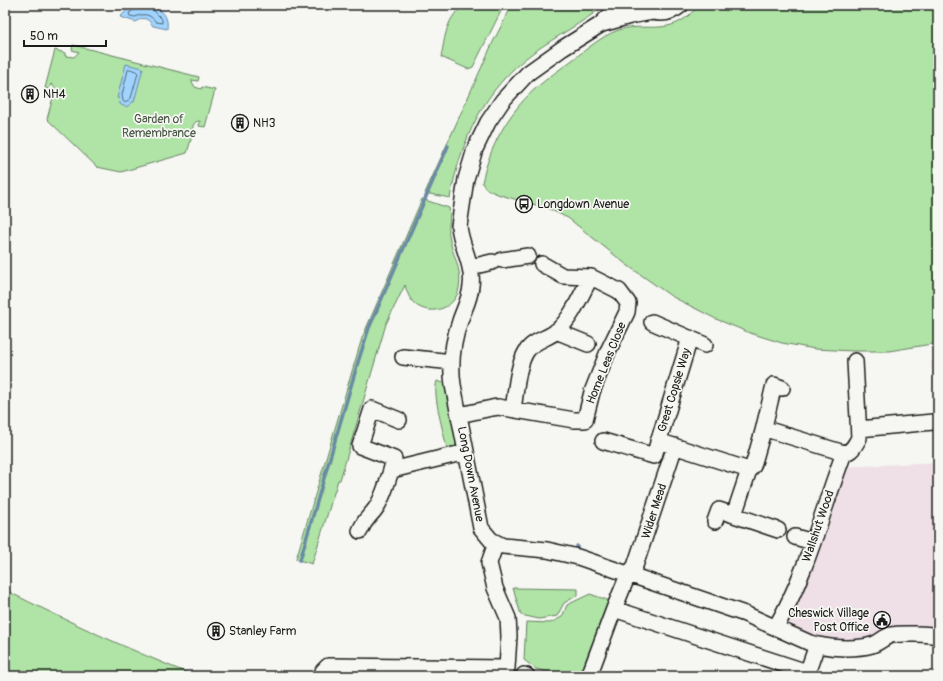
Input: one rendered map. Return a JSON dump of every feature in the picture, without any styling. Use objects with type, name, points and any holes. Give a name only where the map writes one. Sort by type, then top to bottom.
[{"type":"street","name":"Long Down Avenue","points":[[600,25],[620,5]]},
{"type":"street","name":"Long Down Avenue","points":[[680,5],[669,12],[660,14],[646,9],[600,25],[557,51],[528,73],[503,100],[488,122],[480,138],[466,179],[464,198],[459,217],[460,233],[471,267],[471,286],[470,296],[456,336],[452,360],[452,377],[481,528],[487,536],[496,542],[509,547],[547,550],[566,554],[737,611],[817,645],[855,647],[871,645],[892,635],[928,634],[938,636]]},
{"type":"street","points":[[471,267],[528,256]]},
{"type":"street","name":"Home Leas Close","points":[[459,415],[492,408],[513,409],[574,420],[585,420],[592,392],[609,349],[627,312],[627,300],[619,291],[591,277],[563,276],[542,264]]},
{"type":"street","points":[[513,409],[523,357],[530,346],[556,331],[565,323],[591,277]]},
{"type":"street","name":"Great Copsie Way","points":[[652,322],[706,345]]},
{"type":"street","name":"Home Leas Close","points":[[556,331],[588,344]]},
{"type":"street","name":"Great Copsie Way","points":[[603,441],[654,456],[690,338]]},
{"type":"street","points":[[403,357],[443,361],[452,360]]},
{"type":"street","name":"Wallshut Wood","points":[[776,627],[790,600],[813,542],[844,453],[848,452],[854,447],[859,438],[855,361]]},
{"type":"street","points":[[734,515],[749,470],[753,466],[774,385],[782,388]]},
{"type":"street","points":[[360,531],[364,521],[376,508],[392,470],[394,459],[360,446],[372,409],[399,420]]},
{"type":"street","points":[[859,429],[933,422]]},
{"type":"street","points":[[763,431],[769,430],[844,453]]},
{"type":"street","name":"Great Copsie Way","points":[[658,441],[749,470]]},
{"type":"street","name":"Wider Mead","points":[[589,676],[628,575],[635,566],[675,446]]},
{"type":"street","points":[[392,470],[466,452]]},
{"type":"street","points":[[715,521],[719,510],[778,530]]},
{"type":"street","points":[[795,537],[813,542]]},
{"type":"street","points":[[322,676],[323,671],[328,666],[441,672],[508,668],[508,618],[495,588],[489,563],[496,542]]},
{"type":"street","points":[[614,609],[806,674],[817,645]]},
{"type":"shaded area","points":[[938,360],[938,427],[931,362]]},
{"type":"shaded area","points":[[938,462],[938,626],[888,631],[861,644],[832,644],[788,626],[787,618],[841,467]]},
{"type":"green space","points":[[466,5],[504,5],[473,67],[468,69],[441,57],[445,35],[450,21],[459,9]]},
{"type":"green space","points":[[512,5],[605,5],[534,52],[516,66],[488,99],[477,117],[461,156],[450,198],[425,193],[493,42]]},
{"type":"green space","points":[[699,5],[938,5],[938,343],[889,351],[815,349],[782,343],[750,333],[716,319],[671,296],[627,265],[568,218],[547,208],[500,195],[486,189],[482,183],[485,170],[489,157],[501,132],[508,120],[525,98],[540,85],[610,33],[633,27],[668,26],[684,19]]},
{"type":"green space","name":"Garden of Remembrance","points":[[73,45],[199,77],[198,81],[192,80],[195,87],[215,90],[205,127],[199,126],[200,121],[194,124],[192,131],[195,132],[194,136],[192,136],[187,153],[121,172],[97,167],[47,119],[53,97],[55,97],[55,91],[54,86],[51,84],[49,89],[45,88],[55,50],[65,53],[65,56],[74,57],[79,52],[72,50]]},
{"type":"green space","points":[[422,199],[449,208],[450,242],[458,268],[460,281],[457,296],[447,306],[440,309],[425,309],[412,301],[408,295],[405,285],[386,324],[340,480],[338,480],[312,564],[296,559],[362,338]]},
{"type":"green space","points":[[437,381],[446,386],[457,443],[453,449],[447,449],[437,404]]},
{"type":"green space","points":[[513,588],[578,589],[578,595],[564,603],[557,616],[539,619],[521,615]]},
{"type":"green space","points":[[5,590],[99,635],[195,676],[5,676]]},
{"type":"green space","points":[[590,594],[610,601],[581,676],[564,676],[536,669],[524,660],[526,622],[550,623],[562,617],[567,605]]},
{"type":"water","points":[[134,5],[146,5],[158,9],[165,16],[167,29],[153,26],[145,19],[141,19],[136,22],[120,17]]},
{"type":"water","points":[[126,64],[143,68],[134,102],[128,106],[120,104],[119,98],[117,98]]},
{"type":"waterway","points":[[300,560],[369,328],[448,146]]},
{"type":"place","name":"NH4","points":[[30,94]]},
{"type":"place","name":"NH3","points":[[240,123]]},
{"type":"place","name":"Longdown Avenue","points":[[524,204]]},
{"type":"place","name":"Cheswick Village Post Office","points":[[882,620]]},
{"type":"place","name":"Stanley Farm","points":[[216,631]]}]
